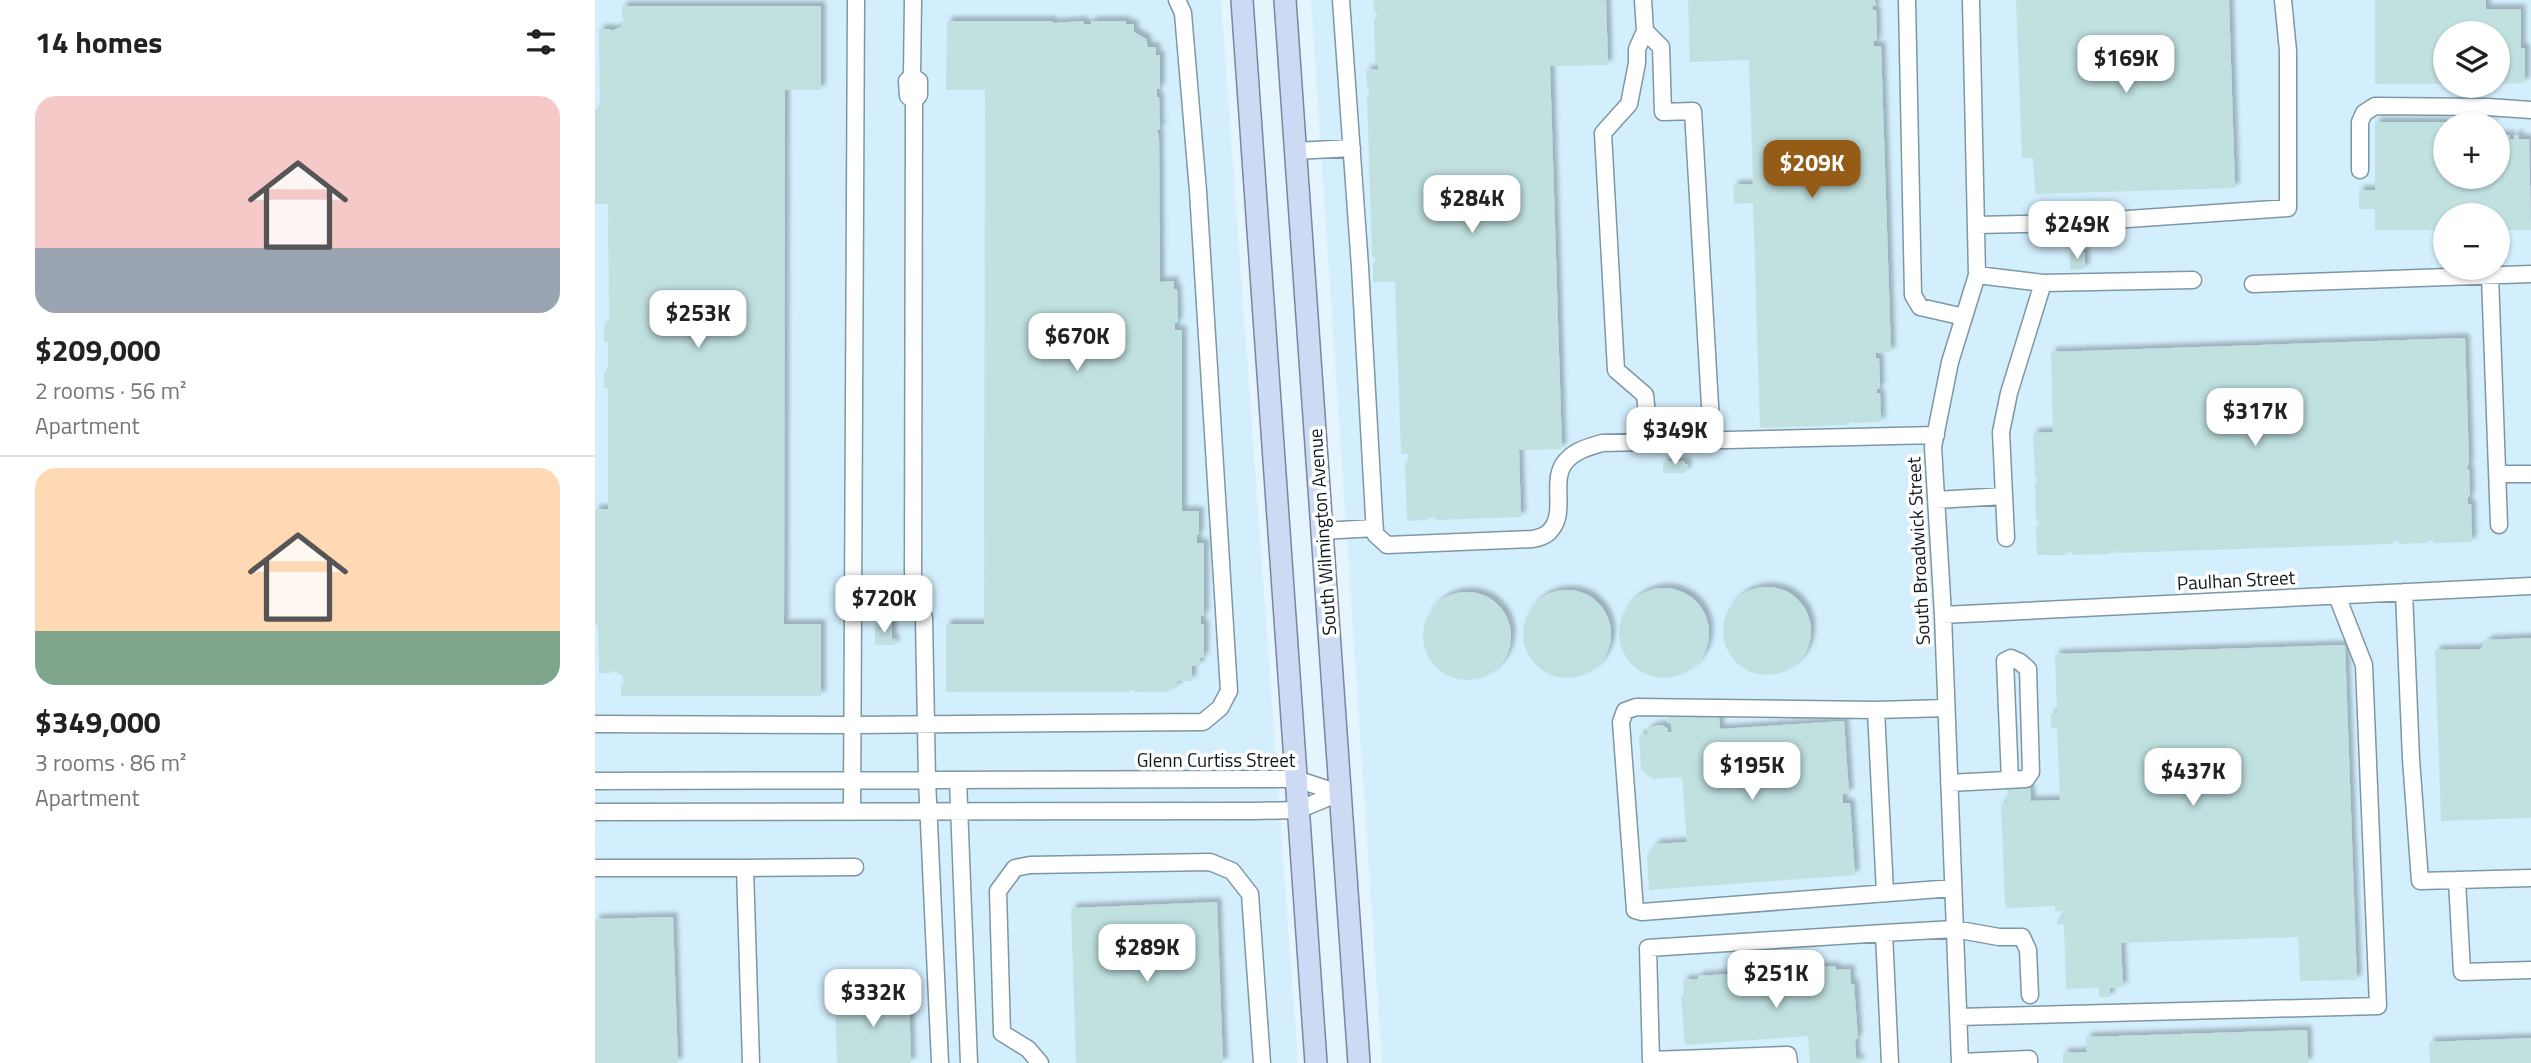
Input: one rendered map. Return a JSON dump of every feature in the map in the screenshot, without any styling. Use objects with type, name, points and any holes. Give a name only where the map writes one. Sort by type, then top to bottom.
[{"type":"main road","points":[[1242,0],[1316,1063]]},
{"type":"main road","name":"South Wilmington Avenue","points":[[1285,0],[1359,1063]]},
{"type":"street","points":[[852,811],[856,0]]},
{"type":"street","points":[[913,0],[912,76],[907,81],[908,96],[914,101],[913,585],[924,618],[927,780],[940,1063]]},
{"type":"street","points":[[595,724],[1203,722],[1220,708],[1229,691],[1198,191],[1183,13],[1177,0]]},
{"type":"street","points":[[1341,0],[1375,534],[1387,545],[1534,539],[1548,533],[1557,519],[1559,473],[1566,460],[1580,450],[1602,443],[1936,435]]},
{"type":"street","points":[[1643,0],[1645,31],[1637,49],[1629,104],[1603,133],[1616,370],[1645,396],[1650,442]]},
{"type":"street","points":[[1907,0],[1913,295],[1920,307],[1964,317]]},
{"type":"street","name":"South Broadwick Street","points":[[1959,1063],[1943,615],[1933,447],[1950,362],[1977,275],[1972,0]]},
{"type":"street","points":[[1976,225],[2070,223],[2288,208],[2288,51],[2283,0]]},
{"type":"street","points":[[1645,31],[1661,47],[1663,112],[1693,111],[1712,440]]},
{"type":"street","points":[[2360,170],[2360,122],[2364,113],[2375,106],[2531,110]]},
{"type":"street","points":[[1295,151],[1352,148]]},
{"type":"street","points":[[2510,275],[2531,274]]},
{"type":"street","points":[[1977,275],[2043,283],[2193,281]]},
{"type":"street","points":[[2253,284],[2433,278]]},
{"type":"street","points":[[2490,280],[2499,525]]},
{"type":"street","points":[[2006,538],[2001,432],[2009,393],[2043,283]]},
{"type":"street","points":[[2497,474],[2531,474]]},
{"type":"street","points":[[1936,500],[2004,496]]},
{"type":"street","points":[[1322,531],[1375,528]]},
{"type":"street","name":"Paulhan Street","points":[[1943,615],[2531,586]]},
{"type":"street","points":[[2404,592],[2411,758],[2420,881],[2531,878]]},
{"type":"street","points":[[1958,1017],[2378,1006],[2364,665],[2337,596]]},
{"type":"street","points":[[1949,783],[2010,780],[2026,779],[2031,772],[2028,669],[2011,659],[2005,661],[2010,780]]},
{"type":"street","points":[[1946,709],[1636,707],[1625,711],[1621,722],[1635,910],[1642,912],[1953,888]]},
{"type":"street","points":[[1877,710],[1885,893]]},
{"type":"street","name":"Glenn Curtiss Street","points":[[595,781],[1296,779],[1339,793]]},
{"type":"street","points":[[958,780],[969,1063]]},
{"type":"street","points":[[595,812],[1299,810],[1339,793]]},
{"type":"street","points":[[1040,1063],[1027,1049],[1002,1033],[998,891],[1015,868],[1030,865],[1210,862],[1232,872],[1250,894],[1262,1063]]},
{"type":"street","points":[[595,868],[855,867]]},
{"type":"street","points":[[745,868],[751,1063]]},
{"type":"street","points":[[2457,880],[2462,972],[2531,970]]},
{"type":"street","points":[[1789,1063],[1788,1055],[1651,1060],[1648,948],[1954,929],[1999,937],[2022,937],[2028,950],[2030,995]]},
{"type":"street","points":[[1884,933],[1889,1063]]},
{"type":"street","points":[[1959,1063],[2029,1059],[2029,1063]]},
{"type":"shaded area","points":[[595,0],[1221,0],[1298,1063],[595,1063]]},
{"type":"shaded area","points":[[1311,0],[2531,0],[2531,1063],[1382,1063]]},
{"type":"building","points":[[1373,0],[1606,0],[1608,65],[1550,66],[1562,449],[1519,450],[1521,517],[1435,520],[1435,517],[1407,521],[1405,462],[1409,462],[1408,454],[1401,454],[1395,282],[1373,282],[1375,257],[1372,257],[1367,95],[1369,88],[1366,70],[1378,69],[1378,63],[1375,63],[1374,19],[1377,19]]},
{"type":"building","points":[[1688,0],[1875,0],[1876,6],[1873,6],[1873,10],[1876,10],[1877,41],[1874,41],[1874,46],[1881,46],[1891,352],[1876,353],[1876,358],[1879,358],[1880,388],[1877,389],[1877,394],[1880,393],[1881,422],[1853,423],[1853,420],[1847,420],[1848,425],[1760,428],[1753,203],[1734,204],[1733,185],[1753,184],[1749,60],[1690,62]]},
{"type":"building","points":[[2016,0],[2229,0],[2235,188],[2035,194],[2033,158],[2022,158]]},
{"type":"building","points":[[2375,0],[2486,0],[2486,9],[2521,9],[2521,48],[2525,48],[2525,83],[2510,84],[2510,21],[2433,21],[2433,84],[2375,84]]},
{"type":"building","points":[[622,6],[821,6],[821,90],[785,90],[784,624],[821,624],[821,696],[621,696],[621,684],[625,684],[622,675],[611,670],[611,673],[599,673],[598,625],[595,625],[595,509],[608,509],[608,388],[604,388],[604,372],[608,372],[608,342],[604,342],[604,325],[609,325],[608,204],[595,204],[595,109],[600,109],[599,29],[611,31],[621,27],[625,18],[622,18]]},
{"type":"building","points":[[947,21],[1084,21],[1084,24],[1091,24],[1091,21],[1126,21],[1126,24],[1134,24],[1134,32],[1146,39],[1148,47],[1156,47],[1156,55],[1160,55],[1160,89],[1157,89],[1157,97],[1160,130],[1157,130],[1160,282],[1174,281],[1174,289],[1177,289],[1178,323],[1175,323],[1175,330],[1182,330],[1182,511],[1199,511],[1197,543],[1204,543],[1204,616],[1201,616],[1201,624],[1204,624],[1204,658],[1200,658],[1200,666],[1192,666],[1192,681],[1177,681],[1177,688],[1169,688],[1169,692],[946,692],[946,624],[984,624],[985,90],[946,90]]},
{"type":"building","points":[[2375,122],[2433,122],[2433,189],[2510,189],[2510,139],[2519,135],[2519,139],[2529,139],[2531,230],[2510,230],[2510,203],[2433,203],[2433,230],[2375,230],[2375,209],[2359,209],[2359,190],[2375,190]]},
{"type":"building","points":[[2085,252],[2085,269],[2070,270],[2070,253]]},
{"type":"building","points":[[2465,338],[2469,462],[2467,469],[2470,497],[2468,504],[2471,504],[2472,542],[2434,543],[2433,540],[2427,540],[2427,543],[2399,544],[2399,540],[2392,541],[2392,544],[2116,553],[2116,550],[2110,550],[2110,554],[2072,555],[2072,551],[2066,552],[2066,555],[2037,555],[2036,526],[2039,526],[2039,520],[2036,521],[2037,477],[2033,433],[2053,432],[2051,352]]},
{"type":"building","points":[[1685,461],[1685,464],[1688,464],[1685,473],[1663,473],[1663,462]]},
{"type":"building","points":[[1758,587],[1776,587],[1792,594],[1804,606],[1811,622],[1811,640],[1804,656],[1792,668],[1776,675],[1758,675],[1742,668],[1730,656],[1723,640],[1723,622],[1730,606],[1742,594]]},
{"type":"building","points":[[1664,588],[1681,592],[1696,601],[1705,616],[1709,633],[1705,650],[1696,665],[1681,674],[1664,678],[1647,674],[1632,665],[1623,650],[1619,633],[1623,616],[1632,601],[1647,592]]},
{"type":"building","points":[[1567,590],[1592,597],[1604,609],[1611,634],[1604,659],[1592,671],[1567,678],[1542,671],[1530,659],[1523,634],[1530,609],[1542,597]]},
{"type":"building","points":[[1467,592],[1492,599],[1504,611],[1511,636],[1504,661],[1492,673],[1467,680],[1442,673],[1430,661],[1423,636],[1430,611],[1442,599]]},
{"type":"building","points":[[875,624],[892,624],[892,639],[895,639],[895,645],[875,645]]},
{"type":"building","points":[[2531,638],[2531,818],[2441,821],[2435,650],[2480,649],[2488,640]]},
{"type":"building","points":[[2345,645],[2357,980],[2300,981],[2298,937],[2121,943],[2123,987],[2110,988],[2110,997],[2099,997],[2099,988],[2066,989],[2064,924],[2057,925],[2057,919],[2063,919],[2063,911],[2055,912],[2055,906],[2008,908],[2005,905],[2001,805],[2007,802],[2007,788],[2030,788],[2031,801],[2060,800],[2057,728],[2051,728],[2050,714],[2057,713],[2055,654]]},
{"type":"building","points":[[1697,715],[1697,718],[1719,716],[1720,729],[1844,721],[1849,793],[1843,794],[1843,803],[1850,803],[1855,875],[1649,890],[1647,856],[1656,844],[1687,842],[1682,777],[1653,779],[1641,770],[1639,735],[1647,734],[1647,730],[1662,725],[1668,732],[1672,732],[1671,722],[1667,723],[1669,717]]},
{"type":"building","points":[[1217,902],[1223,1063],[1076,1063],[1071,908]]},
{"type":"building","points":[[673,917],[678,1063],[595,1063],[595,919]]},
{"type":"building","points":[[1835,966],[1836,970],[1850,969],[1851,984],[1854,984],[1858,1039],[1855,1039],[1856,1059],[1860,1059],[1860,1063],[1810,1063],[1808,1036],[1685,1045],[1681,996],[1684,995],[1683,980],[1698,979],[1698,976],[1756,972],[1757,975],[1777,974],[1777,970]]},
{"type":"building","points":[[905,993],[909,996],[911,1063],[837,1063],[835,998],[838,995]]},
{"type":"building","points":[[2307,1030],[2308,1063],[2063,1063],[2063,1053],[2087,1052],[2086,1037]]},
{"type":"building","points":[[2531,1038],[2531,1063],[2430,1063],[2429,1042]]}]
